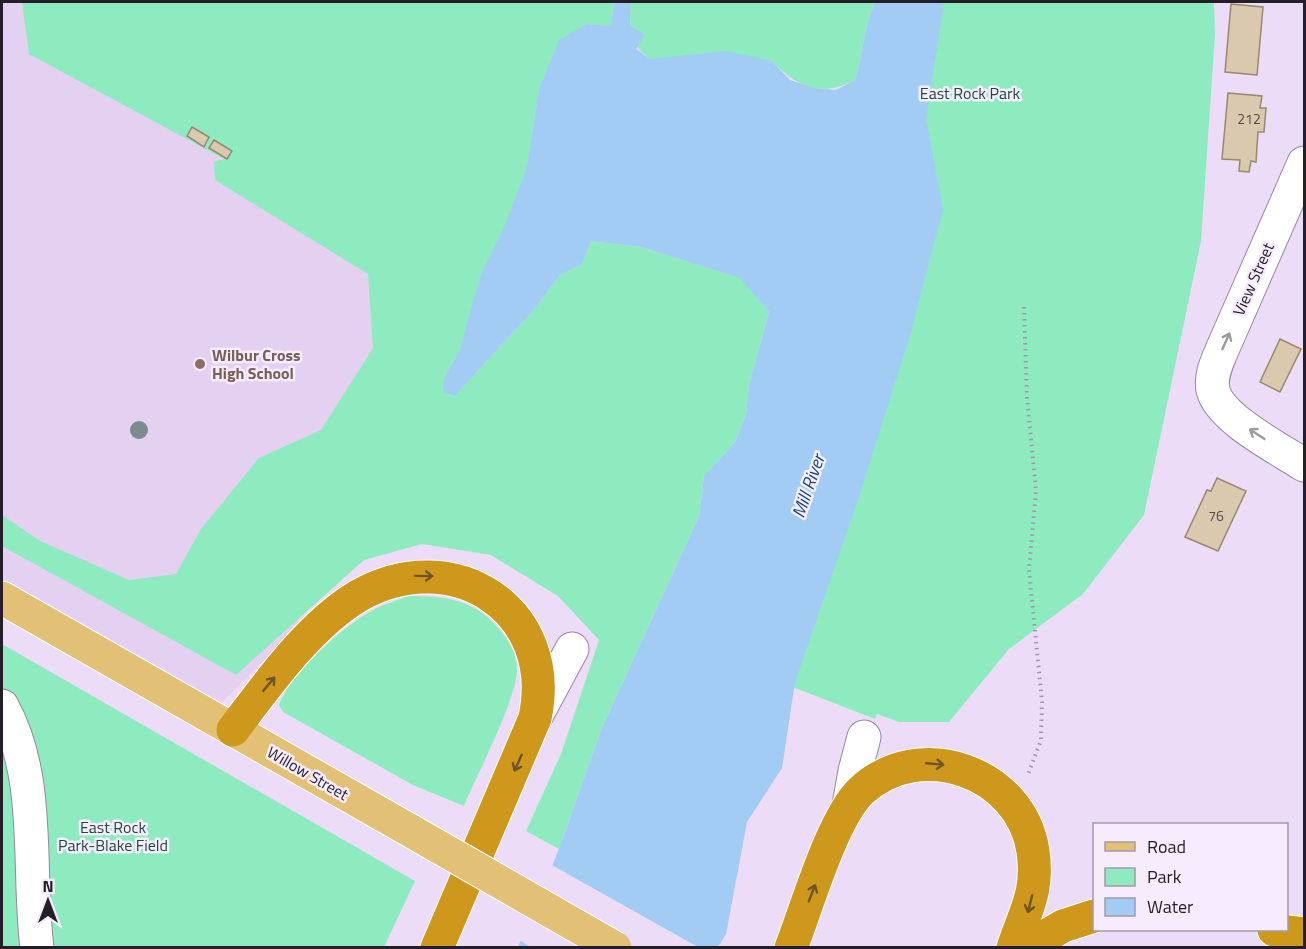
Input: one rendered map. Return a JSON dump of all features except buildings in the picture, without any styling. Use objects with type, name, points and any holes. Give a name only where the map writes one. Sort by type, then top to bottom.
[{"type":"highway","points":[[233,730],[305,642],[342,607],[376,587],[396,579],[414,576],[442,578],[475,588],[502,605],[520,623],[534,652],[539,673],[535,718],[437,948]]},
{"type":"highway","points":[[791,948],[838,825],[849,805],[861,791],[892,771],[931,764],[976,775],[992,784],[1016,809],[1030,837],[1034,874],[1031,904],[1013,948]]},
{"type":"highway","points":[[1026,948],[1063,926],[1093,917]]},
{"type":"highway","points":[[1282,931],[1305,934]]},
{"type":"main road","name":"Willow Street","points":[[2,598],[615,948]]},
{"type":"street","name":"View Street","points":[[1305,163],[1217,362],[1212,382],[1216,397],[1235,419],[1305,465]]},
{"type":"street","points":[[535,718],[572,650]]},
{"type":"street","points":[[2,705],[11,722],[25,770],[37,948]]},
{"type":"street","points":[[849,805],[864,738]]},
{"type":"path","points":[[1016,809],[1041,740],[1042,702],[1029,570],[1036,490],[1027,398],[1024,307]]},
{"type":"shaded area","name":"Wilbur Cross High School","points":[[2,2],[830,2],[403,516],[327,582],[283,641],[221,703],[2,586]]},
{"type":"green space","points":[[22,2],[614,2],[611,26],[586,24],[559,41],[539,89],[527,167],[459,352],[444,378],[455,396],[535,308],[560,275],[582,264],[591,241],[641,247],[741,278],[769,312],[749,385],[746,414],[735,442],[704,476],[699,516],[601,730],[559,849],[526,831],[561,754],[599,640],[558,596],[491,555],[422,544],[364,560],[236,675],[2,546],[2,515],[40,541],[129,580],[176,574],[201,529],[259,458],[321,430],[373,348],[368,274],[215,180],[214,162],[224,159],[29,54]]},
{"type":"green space","points":[[630,2],[875,2],[868,21],[855,80],[843,85],[820,89],[800,83],[772,61],[650,59],[634,41]]},
{"type":"green space","name":"East Rock Park","points":[[897,2],[1214,2],[1215,34],[1201,241],[1144,515],[1083,594],[1009,649],[949,722],[899,722],[877,714],[875,719],[767,677]]},
{"type":"green space","points":[[408,596],[458,601],[480,611],[503,633],[516,658],[517,670],[510,700],[464,806],[413,785],[283,712],[279,705],[285,692],[306,665],[347,627],[373,610]]},
{"type":"green space","name":"East Rock Park-Blake Field","points":[[2,644],[415,881],[384,947],[2,947]]},
{"type":"water","name":"Mill River","points":[[614,2],[630,2],[630,25],[645,35],[636,49],[650,59],[726,51],[772,61],[790,80],[815,88],[836,90],[855,80],[868,21],[875,2],[944,2],[926,119],[943,209],[912,329],[859,497],[795,682],[782,768],[747,822],[726,934],[718,947],[518,947],[559,849],[601,730],[699,516],[704,476],[735,442],[746,414],[749,385],[769,312],[740,278],[641,247],[591,241],[582,264],[560,275],[535,308],[455,396],[443,392],[444,378],[459,352],[481,274],[503,230],[527,167],[539,89],[559,40],[586,24],[611,26]]},
{"type":"pier","points":[[550,864],[698,947],[532,948],[518,939]]},
{"type":"place","name":"Wilbur Cross High School","points":[[200,364]]}]
